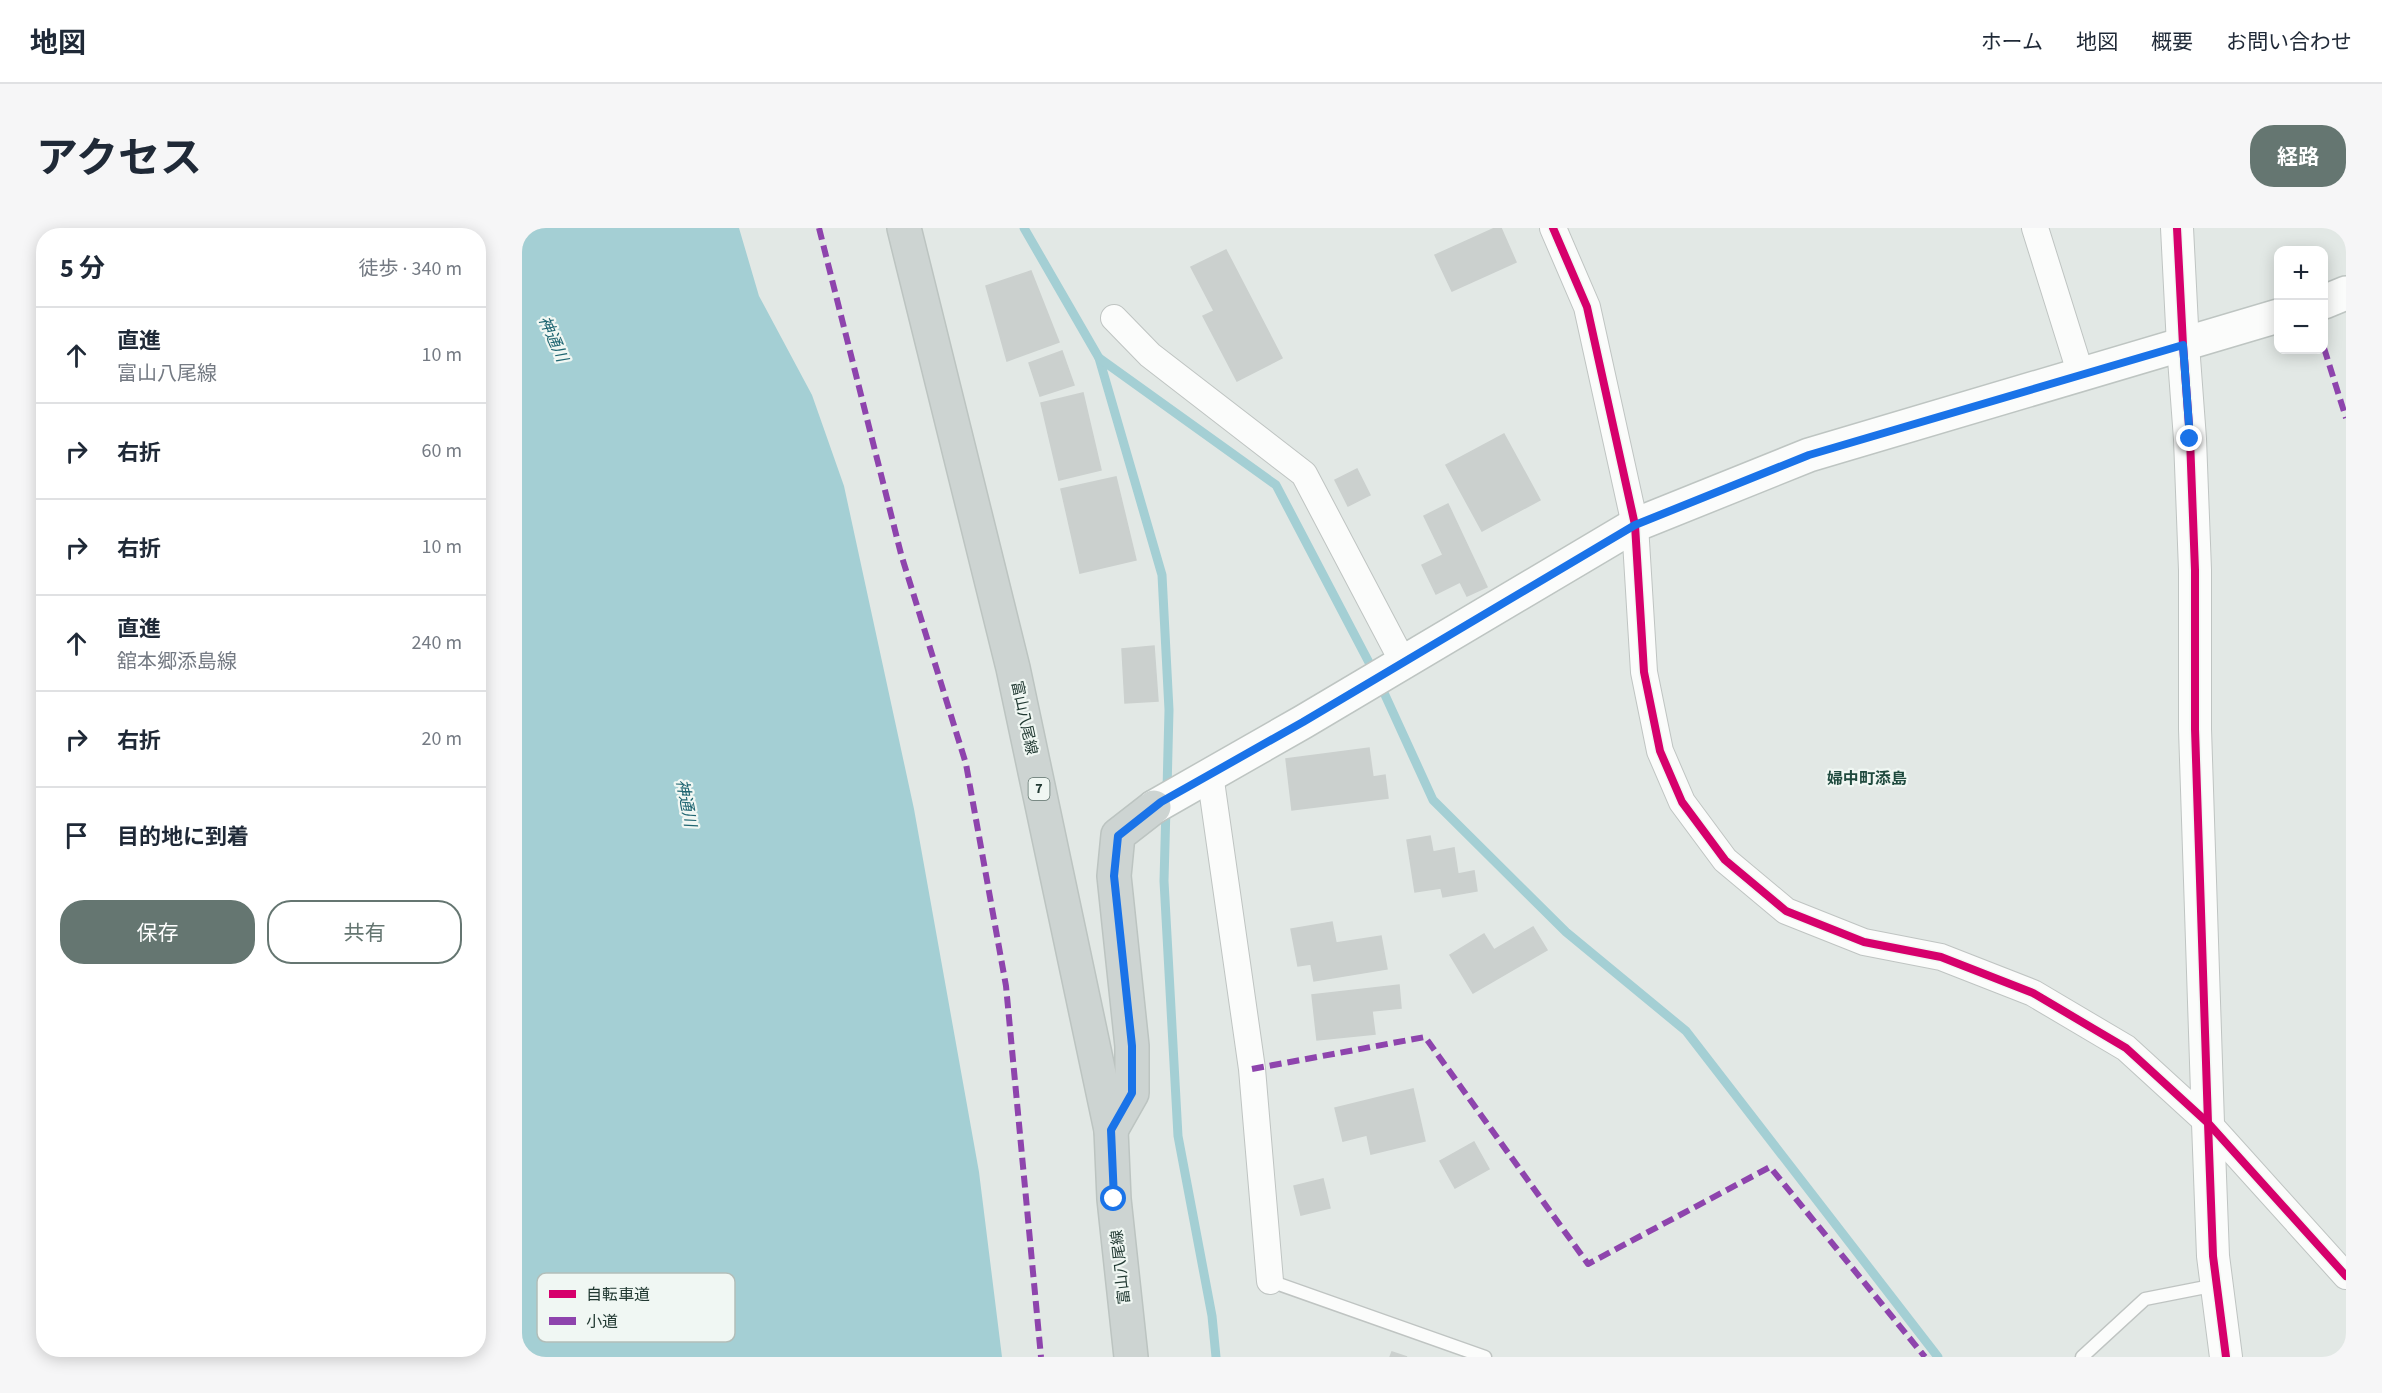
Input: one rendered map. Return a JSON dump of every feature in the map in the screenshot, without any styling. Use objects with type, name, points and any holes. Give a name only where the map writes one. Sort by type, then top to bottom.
[{"type":"main road","name":"富山八尾線","points":[[904,228],[1013,668],[1111,1130],[1114,1199],[1131,1357]]},
{"type":"main road","points":[[2328,300],[2346,293]]},
{"type":"main road","points":[[1111,1130],[1132,1093],[1132,1046],[1114,876],[1118,836],[1178,793],[1635,525],[1809,455],[2274,317]]},
{"type":"street","points":[[1553,228],[1587,307],[1635,525],[1644,672],[1660,751],[1682,802],[1725,860],[1786,911],[1864,942],[1941,957],[2034,993],[2126,1048],[2208,1123],[2346,1276]]},
{"type":"street","points":[[2035,228],[2081,375]]},
{"type":"street","points":[[2177,228],[2194,534],[2194,729],[2213,1256],[2226,1357]]},
{"type":"street","points":[[1114,318],[1150,356],[1304,474],[1403,662]]},
{"type":"street","points":[[1178,793],[1252,1069],[1270,1281]]},
{"type":"lane","points":[[1270,1281],[1485,1357]]},
{"type":"lane","points":[[2082,1357],[2145,1299],[2217,1285]]},
{"type":"water","name":"神通川","points":[[522,228],[739,228],[759,296],[812,395],[844,486],[914,809],[979,1172],[1002,1357],[522,1357]]},
{"type":"building","points":[[1495,228],[1501,228],[1516,262],[1452,291],[1435,255]]},
{"type":"building","points":[[1226,250],[1282,358],[1237,381],[1203,316],[1214,311],[1191,267]]},
{"type":"building","points":[[1031,271],[1059,342],[1007,361],[986,286]]},
{"type":"building","points":[[1062,351],[1074,385],[1040,396],[1029,363]]},
{"type":"building","points":[[1083,393],[1101,470],[1059,480],[1041,403]]},
{"type":"building","points":[[1504,434],[1540,500],[1482,531],[1446,465]]},
{"type":"building","points":[[1357,469],[1370,495],[1348,506],[1335,480]]},
{"type":"building","points":[[1116,477],[1136,560],[1080,573],[1061,489]]},
{"type":"building","points":[[1448,504],[1487,587],[1467,596],[1460,582],[1436,594],[1422,565],[1443,555],[1424,516]]},
{"type":"building","points":[[1154,646],[1158,701],[1125,703],[1122,649]]},
{"type":"building","points":[[1369,748],[1373,777],[1385,775],[1388,798],[1292,810],[1286,759]]},
{"type":"building","points":[[1430,836],[1433,852],[1454,848],[1458,874],[1474,871],[1477,891],[1443,897],[1441,888],[1415,892],[1407,840]]},
{"type":"building","points":[[1332,922],[1336,943],[1381,936],[1387,969],[1314,981],[1311,964],[1298,966],[1291,929]]},
{"type":"building","points":[[1533,927],[1547,950],[1473,993],[1450,955],[1484,934],[1494,950]]},
{"type":"building","points":[[1399,985],[1401,1008],[1372,1011],[1375,1034],[1317,1040],[1312,995]]},
{"type":"building","points":[[1413,1089],[1425,1141],[1371,1154],[1367,1135],[1343,1141],[1335,1108]]},
{"type":"building","points":[[1474,1142],[1489,1169],[1455,1188],[1440,1161]]},
{"type":"building","points":[[1323,1179],[1330,1208],[1301,1215],[1294,1186]]},
{"type":"building","points":[[1392,1352],[1407,1357],[1390,1357]]},
{"type":"waterway","points":[[1024,228],[1099,358],[1162,575],[1169,710],[1167,790]]},
{"type":"waterway","points":[[1099,358],[1276,485],[1374,672]]},
{"type":"waterway","points":[[1380,684],[1433,800],[1566,932],[1686,1031],[1938,1357]]},
{"type":"waterway","points":[[1166,807],[1164,881],[1178,1136],[1212,1316],[1216,1357]]},
{"type":"marked path","points":[[819,228],[901,554],[966,764],[1006,986],[1041,1357]]},
{"type":"marked path","points":[[2326,354],[2346,418]]},
{"type":"marked path","points":[[1252,1069],[1425,1037],[1588,1264],[1770,1167],[1925,1357]]},
{"type":"cycle path","points":[[1553,228],[1587,307],[1635,525],[1644,672],[1660,751],[1682,802],[1725,860],[1786,911],[1864,942],[1941,957],[2033,993],[2126,1048],[2208,1123],[2346,1276]]},
{"type":"cycle path","points":[[2177,228],[2190,439],[2195,570],[2195,729],[2213,1256],[2226,1357]]},
{"type":"district","name":"婦中町添島","points":[[1867,779]]},
{"type":"route","points":[[1114,1199],[1111,1130],[1132,1093],[1132,1046],[1114,876],[1118,836],[1154,807],[1303,722],[1635,525],[1809,455],[2183,345],[2190,439]]}]
